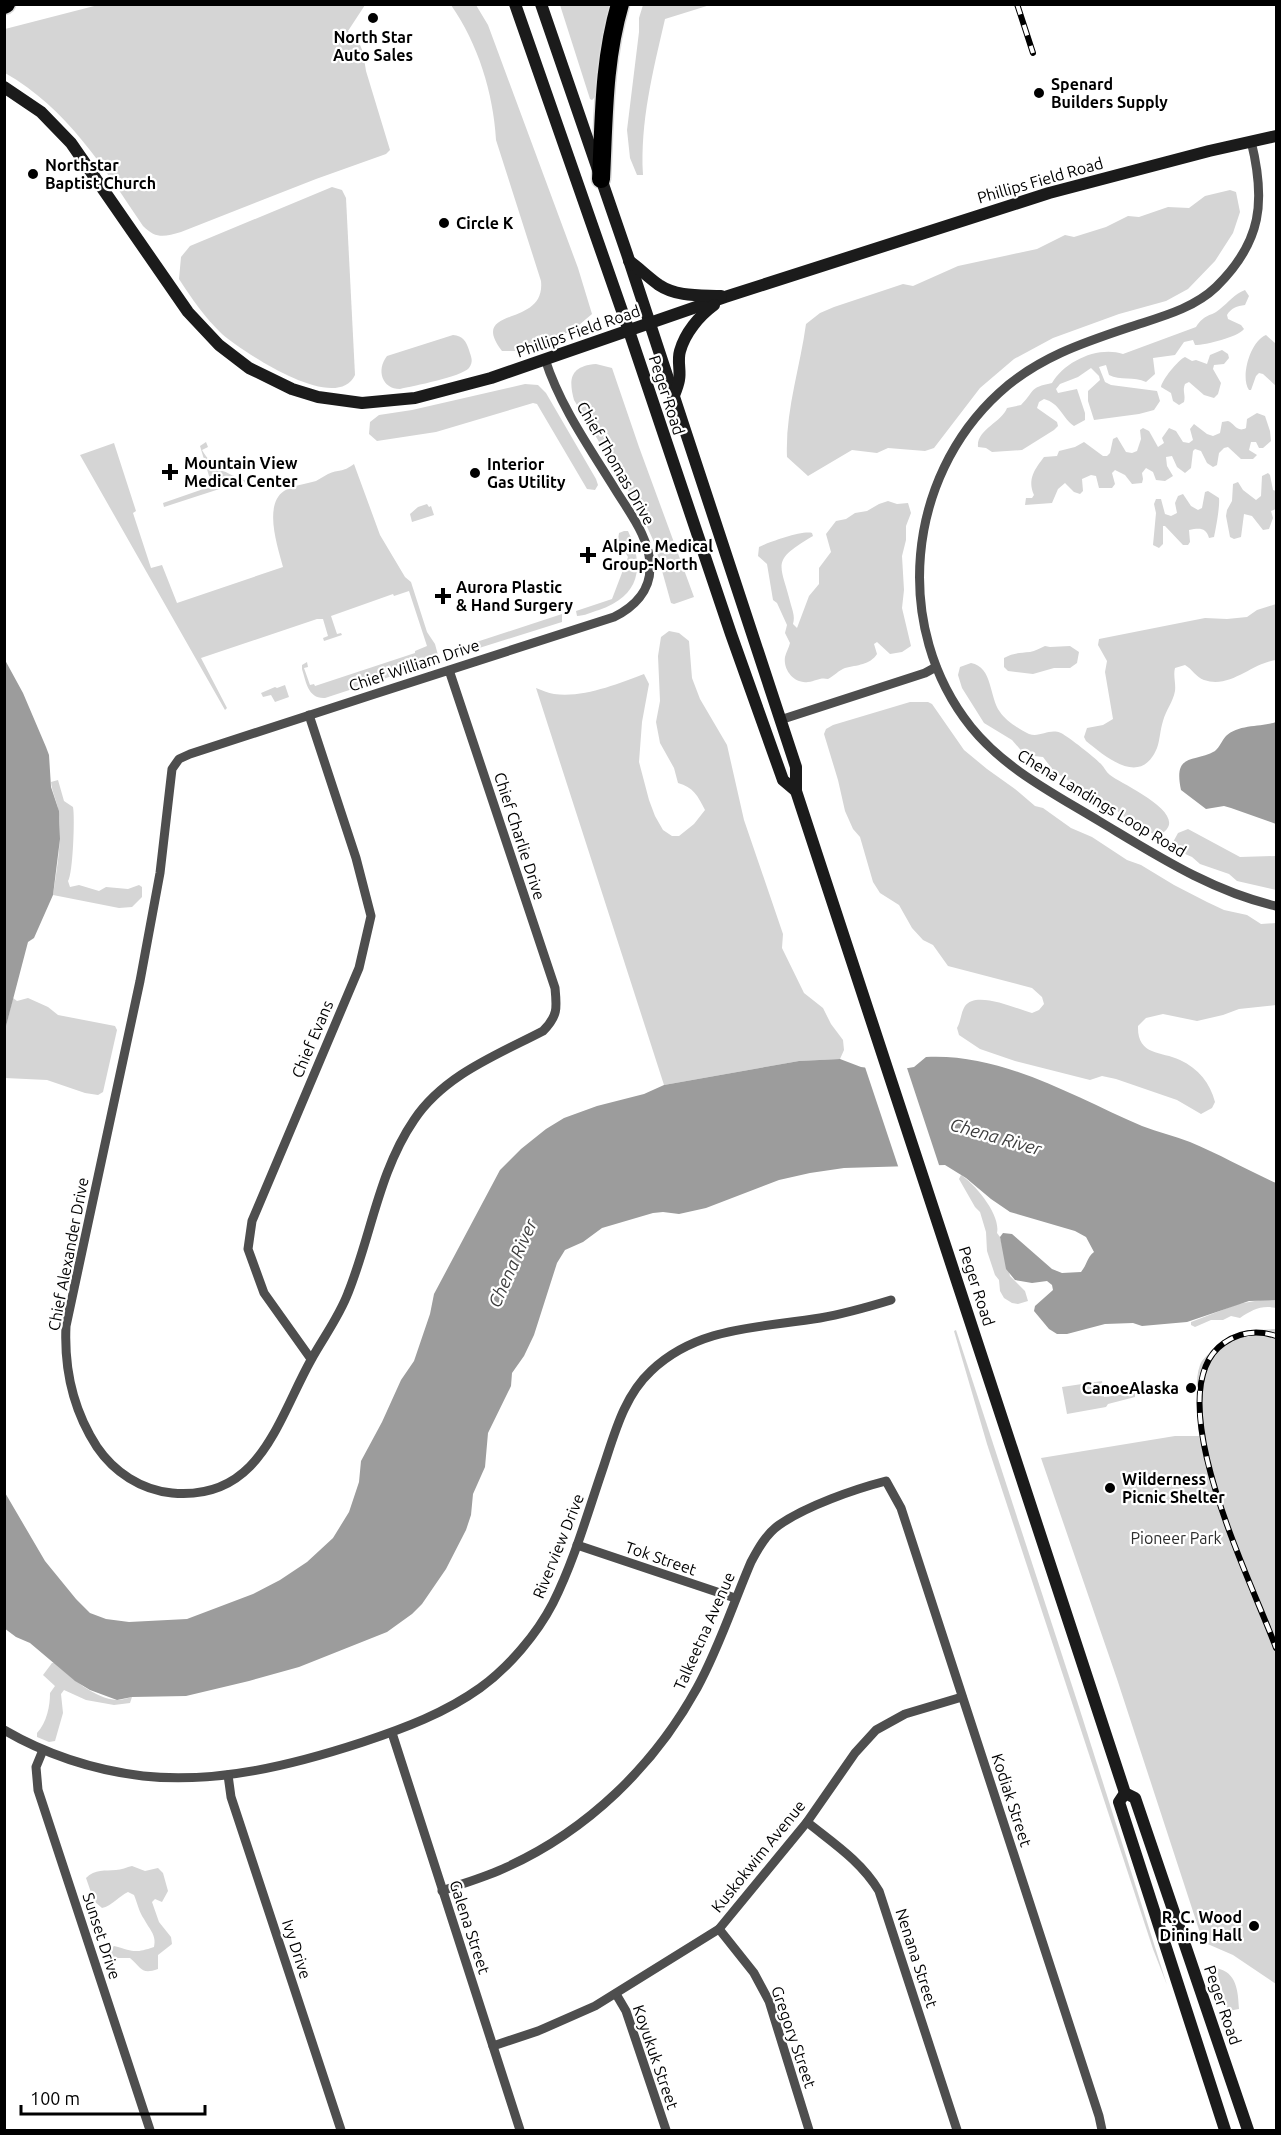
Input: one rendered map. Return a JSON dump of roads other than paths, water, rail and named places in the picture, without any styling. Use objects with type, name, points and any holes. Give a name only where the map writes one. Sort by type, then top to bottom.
[{"type":"highway","points":[[601,179],[605,79],[620,4]]},
{"type":"main road","name":"Peger Road","points":[[515,4],[629,331],[723,612],[783,780],[796,791]]},
{"type":"main road","name":"Peger Road","points":[[542,4],[796,767],[796,791],[1125,1792],[1135,1798],[1248,2130]]},
{"type":"main road","name":"Phillips Field Road","points":[[4,87],[41,112],[70,143],[201,327],[230,355],[260,375],[292,389],[347,403],[376,403],[414,398],[491,378],[725,297],[1049,193],[1276,136]]},
{"type":"main road","points":[[628,260],[660,286],[673,292],[725,297]]},
{"type":"main road","points":[[673,398],[680,379],[678,362],[684,340],[704,312],[725,297]]},
{"type":"main road","name":"Peger Road","points":[[1125,1792],[1119,1802],[1225,2130]]},
{"type":"street","name":"Chena Landings Loop Road","points":[[1251,141],[1259,171],[1261,198],[1258,217],[1246,248],[1215,288],[1183,309],[1065,350],[1029,369],[987,405],[952,451],[940,473],[931,499],[920,546],[919,580],[924,627],[936,667],[971,727],[995,752],[1020,773],[1201,880],[1235,895],[1276,906]]},
{"type":"street","name":"Chief Thomas Drive","points":[[545,359],[559,396],[639,529],[649,556],[647,585]]},
{"type":"street","name":"Chief William Drive","points":[[179,759],[614,616],[632,607],[647,585]]},
{"type":"street","points":[[780,720],[925,673],[936,667]]},
{"type":"street","name":"Chief Charlie Drive","points":[[448,670],[555,988],[556,1013]]},
{"type":"street","name":"Chief Evans","points":[[309,715],[356,858],[371,916],[358,968],[252,1221],[248,1249],[264,1293],[311,1359]]},
{"type":"street","name":"Chief Alexander Drive","points":[[179,759],[172,769],[170,778],[160,873],[140,981],[66,1326],[66,1365],[70,1385],[83,1420],[98,1448],[124,1475],[141,1485],[182,1494],[201,1492],[238,1477],[253,1465],[266,1448],[311,1359],[348,1294],[394,1154],[415,1117],[446,1085],[466,1071],[543,1031],[552,1022],[556,1013]]},
{"type":"street","name":"Riverview Drive","points":[[4,1730],[42,1750],[103,1769],[144,1776],[228,1775],[304,1760],[392,1733],[454,1705],[484,1685],[504,1667],[522,1647],[553,1604],[577,1545],[619,1419],[641,1381],[662,1361],[688,1345],[736,1329],[821,1318],[891,1300]]},
{"type":"street","name":"Talkeetna Avenue","points":[[442,1891],[506,1868],[542,1849],[581,1823],[629,1781],[680,1717],[698,1687],[757,1551],[779,1525],[868,1485],[886,1480]]},
{"type":"street","name":"Kodiak Street","points":[[886,1480],[901,1508],[1102,2130]]},
{"type":"street","name":"Tok Street","points":[[577,1545],[735,1598]]},
{"type":"street","name":"Kuskokwim Avenue","points":[[493,2046],[538,2031],[580,2013],[616,1994],[719,1929],[807,1822],[848,1763],[876,1730],[899,1717],[962,1697]]},
{"type":"street","name":"Galena Street","points":[[392,1733],[520,2130]]},
{"type":"street","name":"Sunset Drive","points":[[42,1750],[36,1767],[38,1790],[150,2130]]},
{"type":"street","name":"Ivy Drive","points":[[228,1775],[231,1797],[341,2130]]},
{"type":"street","name":"Nenana Street","points":[[807,1822],[858,1862],[879,1891],[957,2130]]},
{"type":"street","name":"Gregory Street","points":[[719,1929],[753,1973],[769,2001],[809,2130]]},
{"type":"street","name":"Koyukuk Street","points":[[616,1994],[626,2011],[666,2130]]},
{"type":"water","points":[[5,660],[23,693],[49,755],[51,787],[59,811],[60,839],[53,895],[34,938],[28,942],[5,1030]]},
{"type":"water","points":[[1276,722],[1276,824],[1224,806],[1206,809],[1181,790],[1180,770],[1187,761],[1215,751],[1226,736],[1237,729]]},
{"type":"water","name":"Chena River","points":[[926,1057],[983,1062],[1010,1069],[1064,1090],[1142,1126],[1201,1147],[1276,1183],[1276,1300],[1249,1301],[1187,1322],[1142,1326],[1133,1323],[1105,1324],[1067,1334],[1057,1334],[1049,1329],[1034,1311],[1035,1306],[1053,1290],[1052,1285],[1047,1281],[1032,1283],[1015,1280],[1006,1269],[1000,1237],[1003,1233],[1012,1234],[1052,1269],[1062,1273],[1081,1272],[1083,1269],[1094,1252],[1086,1237],[1075,1231],[1010,1212],[945,1165],[844,1168],[779,1180],[706,1208],[679,1214],[653,1213],[602,1228],[583,1242],[565,1250],[557,1263],[534,1335],[524,1356],[512,1373],[511,1386],[488,1433],[485,1467],[473,1494],[471,1515],[466,1530],[446,1569],[422,1604],[387,1632],[299,1667],[249,1681],[186,1696],[132,1697],[117,1700],[90,1690],[75,1681],[30,1643],[4,1628],[4,1491],[45,1561],[90,1613],[106,1619],[129,1622],[187,1619],[253,1594],[307,1562],[333,1538],[349,1512],[359,1482],[361,1461],[401,1380],[414,1361],[430,1314],[434,1294],[500,1170],[546,1129],[564,1118],[597,1106],[644,1094],[664,1085],[799,1061],[840,1059],[861,1067],[891,1071],[914,1067]]},
{"type":"railway","points":[[1017,4],[1033,53]]},
{"type":"railway","points":[[1276,1336],[1249,1333],[1236,1336],[1224,1343],[1205,1367],[1200,1402],[1204,1444],[1216,1490],[1231,1537],[1276,1648]]},
{"type":"place","name":"North Star Auto Sales","points":[[373,18]]},
{"type":"place","name":"Spenard Builders Supply","points":[[1039,93]]},
{"type":"place","name":"Northstar Baptist Church","points":[[33,174]]},
{"type":"place","name":"Circle K","points":[[444,223]]},
{"type":"place","name":"Mountain View Medical Center","points":[[170,472]]},
{"type":"place","name":"Interior Gas Utility","points":[[475,473]]},
{"type":"place","name":"Alpine Medical Group-North","points":[[588,555]]},
{"type":"place","name":"Aurora Plastic & Hand Surgery","points":[[443,596]]},
{"type":"place","name":"CanoeAlaska","points":[[1191,1388]]},
{"type":"place","name":"Wilderness Picnic Shelter","points":[[1110,1488]]},
{"type":"place","name":"R. C. Wood Dining Hall","points":[[1254,1926]]},
{"type":"park label","name":"Pioneer Park","points":[[1176,1538]]}]
